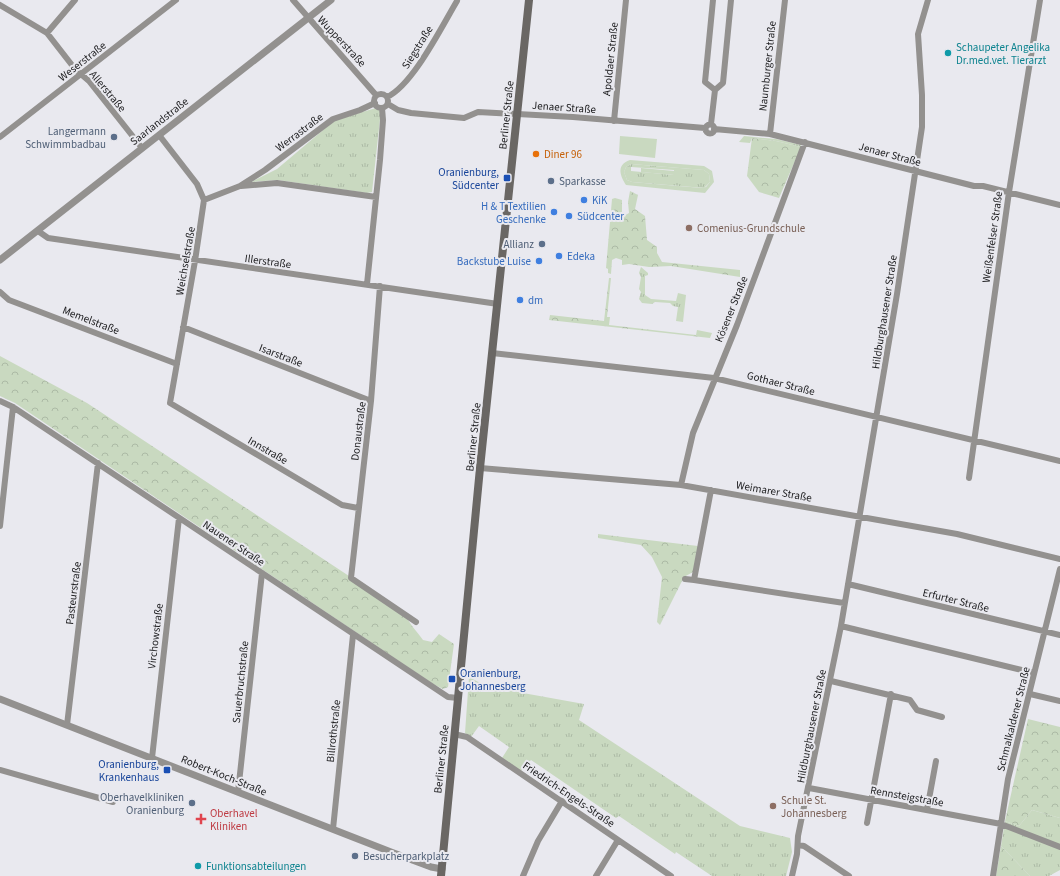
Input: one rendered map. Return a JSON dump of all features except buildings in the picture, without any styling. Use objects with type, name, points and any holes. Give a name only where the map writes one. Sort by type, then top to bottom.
[{"type":"main road","name":"Berliner Straße","points":[[441,872],[480,468],[528,0]]},
{"type":"street","points":[[47,34],[75,0]]},
{"type":"street","name":"Weserstraße","points":[[0,137],[176,0]]},
{"type":"street","name":"Wupperstraße","points":[[293,0],[376,95]]},
{"type":"street","name":"Saarlandstraße","points":[[0,260],[38,232],[142,148],[331,0]]},
{"type":"street","name":"Apoldaer Straße","points":[[614,121],[626,0]]},
{"type":"street","points":[[712,0],[705,82],[714,90]]},
{"type":"street","points":[[710,127],[714,90],[723,83],[731,0]]},
{"type":"street","name":"Naumburger Straße","points":[[770,134],[785,0]]},
{"type":"street","name":"Hildburghausener Straße","points":[[792,876],[798,845],[798,836],[831,680],[861,517],[916,170],[922,127],[922,95],[918,34],[928,0]]},
{"type":"street","name":"Weißenfelser Straße","points":[[969,478],[1009,192],[1040,0]]},
{"type":"street","name":"Siegstraße","points":[[387,97],[397,92],[406,82],[457,1]]},
{"type":"street","name":"Allerstraße","points":[[0,5],[47,34],[82,74],[142,148]]},
{"type":"street","points":[[367,284],[383,120],[382,108],[375,103],[376,95],[383,94],[387,97],[388,104]]},
{"type":"street","name":"Werrastraße","points":[[204,200],[240,186],[271,166],[332,119],[360,110],[375,103]]},
{"type":"street","points":[[388,104],[398,110],[411,113],[464,118],[478,112],[505,115],[517,114]]},
{"type":"street","points":[[382,108],[388,104]]},
{"type":"street","name":"Jenaer Straße","points":[[517,114],[710,127],[770,134],[916,170],[924,174],[974,186],[983,186],[1060,205]]},
{"type":"street","points":[[159,135],[197,184],[204,200]]},
{"type":"street","name":"Kösener Straße","points":[[681,484],[693,433],[714,378],[737,325],[805,142]]},
{"type":"street","name":"Werrastraße","points":[[240,186],[277,183],[376,197]]},
{"type":"street","name":"Weichselstraße","points":[[170,403],[195,261],[204,200]]},
{"type":"street","name":"Illerstraße","points":[[38,232],[48,238],[195,261],[367,284],[498,304]]},
{"type":"street","name":"Donaustraße","points":[[380,286],[372,401],[358,508],[351,578],[416,622]]},
{"type":"street","name":"Memelstraße","points":[[0,292],[9,300],[177,364]]},
{"type":"street","name":"Isarstraße","points":[[183,328],[372,401]]},
{"type":"street","name":"Gothaer Straße","points":[[492,353],[714,378],[1060,461]]},
{"type":"street","name":"Nauener Straße","points":[[0,401],[13,407],[98,463],[353,635],[448,697],[458,698]]},
{"type":"street","name":"Innstraße","points":[[170,403],[342,505],[358,508]]},
{"type":"street","points":[[0,526],[13,407]]},
{"type":"street","name":"Pasteurstraße","points":[[67,725],[98,463]]},
{"type":"street","name":"Weimarer Straße","points":[[480,468],[681,484],[957,534],[1060,559]]},
{"type":"street","points":[[694,580],[711,490]]},
{"type":"street","name":"Virchowstraße","points":[[152,758],[179,518]]},
{"type":"street","name":"Schmalkaldener Straße","points":[[993,876],[1008,779],[1060,569]]},
{"type":"street","name":"Sauerbruchstraße","points":[[238,792],[262,573]]},
{"type":"street","points":[[685,579],[844,603]]},
{"type":"street","name":"Erfurter Straße","points":[[848,584],[1060,635]]},
{"type":"street","points":[[841,626],[1034,673]]},
{"type":"street","name":"Billrothstraße","points":[[333,829],[353,635]]},
{"type":"street","points":[[831,680],[910,700],[917,710],[922,713],[942,717]]},
{"type":"street","points":[[867,823],[891,694]]},
{"type":"street","points":[[1030,694],[1060,701]]},
{"type":"street","name":"Robert-Koch-Straße","points":[[0,699],[441,872]]},
{"type":"street","name":"Friedrich-Engels-Straße","points":[[454,734],[467,737],[671,876]]},
{"type":"street","points":[[927,810],[936,761]]},
{"type":"street","points":[[0,770],[113,802]]},
{"type":"street","name":"Rennsteigstraße","points":[[808,788],[1001,824],[1060,847]]},
{"type":"street","points":[[523,876],[538,841],[562,801]]},
{"type":"street","points":[[596,876],[618,840]]},
{"type":"street","points":[[798,845],[804,846],[849,876]]},
{"type":"green space","points":[[376,108],[381,110],[372,192],[367,193],[278,180],[251,182],[277,169],[335,120]]},
{"type":"green space","points":[[620,136],[657,139],[655,158],[619,154]]},
{"type":"green space","points":[[744,136],[776,139],[801,145],[801,147],[776,141],[752,138],[750,143],[739,142]]},
{"type":"green space","points":[[752,138],[776,141],[801,147],[779,198],[759,192],[747,176]]},
{"type":"green space","points":[[630,160],[704,166],[712,171],[714,182],[705,193],[626,185],[620,171],[625,162]],"holes":[[[631,164],[704,170],[709,174],[710,182],[706,187],[702,188],[632,182],[627,180],[624,172],[626,167]]]},
{"type":"green space","points":[[631,164],[704,170],[709,174],[710,182],[704,188],[632,182],[627,180],[624,172],[626,167]],"holes":[[[631,167],[674,170],[674,175],[631,171]]]},
{"type":"green space","points":[[641,168],[674,171],[674,175],[641,172]]},
{"type":"green space","points":[[630,191],[638,195],[635,209],[645,216],[647,240],[657,247],[657,253],[662,262],[740,270],[740,277],[671,266],[649,267],[629,264],[622,265],[622,260],[616,258],[612,260],[611,274],[608,273],[608,269],[606,268],[612,199],[615,198],[622,200],[622,217],[629,213],[628,202]]},
{"type":"green space","points":[[641,267],[648,273],[648,275],[645,276],[645,295],[651,299],[676,301],[678,293],[686,295],[683,322],[676,321],[678,307],[673,306],[670,303],[642,303],[639,299],[641,292],[639,289],[641,277],[639,273]]},
{"type":"green space","points":[[609,278],[611,278],[607,317],[610,317],[609,325],[696,335],[697,330],[712,333],[710,338],[549,320],[550,315],[604,321]]},
{"type":"green space","points":[[0,356],[87,403],[405,613],[410,624],[423,640],[432,642],[439,634],[454,644],[448,687],[443,689],[433,684],[15,403],[0,396]]},
{"type":"green space","points":[[598,534],[698,546],[693,572],[684,577],[660,625],[657,622],[662,577],[652,557],[641,545],[598,538]]},
{"type":"green space","points":[[469,677],[484,685],[494,684],[523,689],[523,693],[584,704],[579,720],[740,826],[790,838],[792,852],[786,876],[712,876],[676,852],[675,854],[619,816],[616,818],[531,760],[521,771],[502,758],[509,747],[479,726],[471,737],[465,733]]},
{"type":"green space","points":[[1028,719],[1060,727],[1060,818],[1032,810],[1019,826],[1005,821]]},
{"type":"green space","points":[[1032,810],[1060,818],[1060,870],[1049,876],[1030,876],[1001,846],[1005,821],[1019,826]]},
{"type":"green space","points":[[1001,846],[1030,876],[996,876]]},
{"type":"place","name":"Schaupeter Angelika Dr.med.vet. Tierarzt","points":[[948,53]]},
{"type":"place","name":"Langermann Schwimmbadbau","points":[[114,137]]},
{"type":"place","name":"Diner 96","points":[[536,154]]},
{"type":"place","name":"Oranienburg, Südcenter","points":[[507,178]]},
{"type":"place","name":"Sparkasse","points":[[551,181]]},
{"type":"place","name":"KiK","points":[[584,200]]},
{"type":"place","name":"H & T Textilien Geschenke","points":[[554,212]]},
{"type":"place","name":"Südcenter","points":[[569,216]]},
{"type":"place","name":"Comenius-Grundschule","points":[[689,228]]},
{"type":"place","name":"Allianz","points":[[542,244]]},
{"type":"place","name":"Edeka","points":[[559,256]]},
{"type":"place","name":"Backstube Luise","points":[[539,261]]},
{"type":"place","name":"dm","points":[[520,300]]},
{"type":"place","name":"Oranienburg, Johannesberg","points":[[452,679]]},
{"type":"place","name":"Oranienburg, Krankenhaus","points":[[167,770]]},
{"type":"place","name":"Oberhavelkliniken Oranienburg","points":[[192,803]]},
{"type":"place","name":"Schule St. Johannesberg","points":[[773,806]]},
{"type":"place","name":"Oberhavel Kliniken","points":[[201,819]]},
{"type":"place","name":"Besucherparkplatz","points":[[355,856]]},
{"type":"place","name":"Funktionsabteilungen","points":[[198,866]]}]
